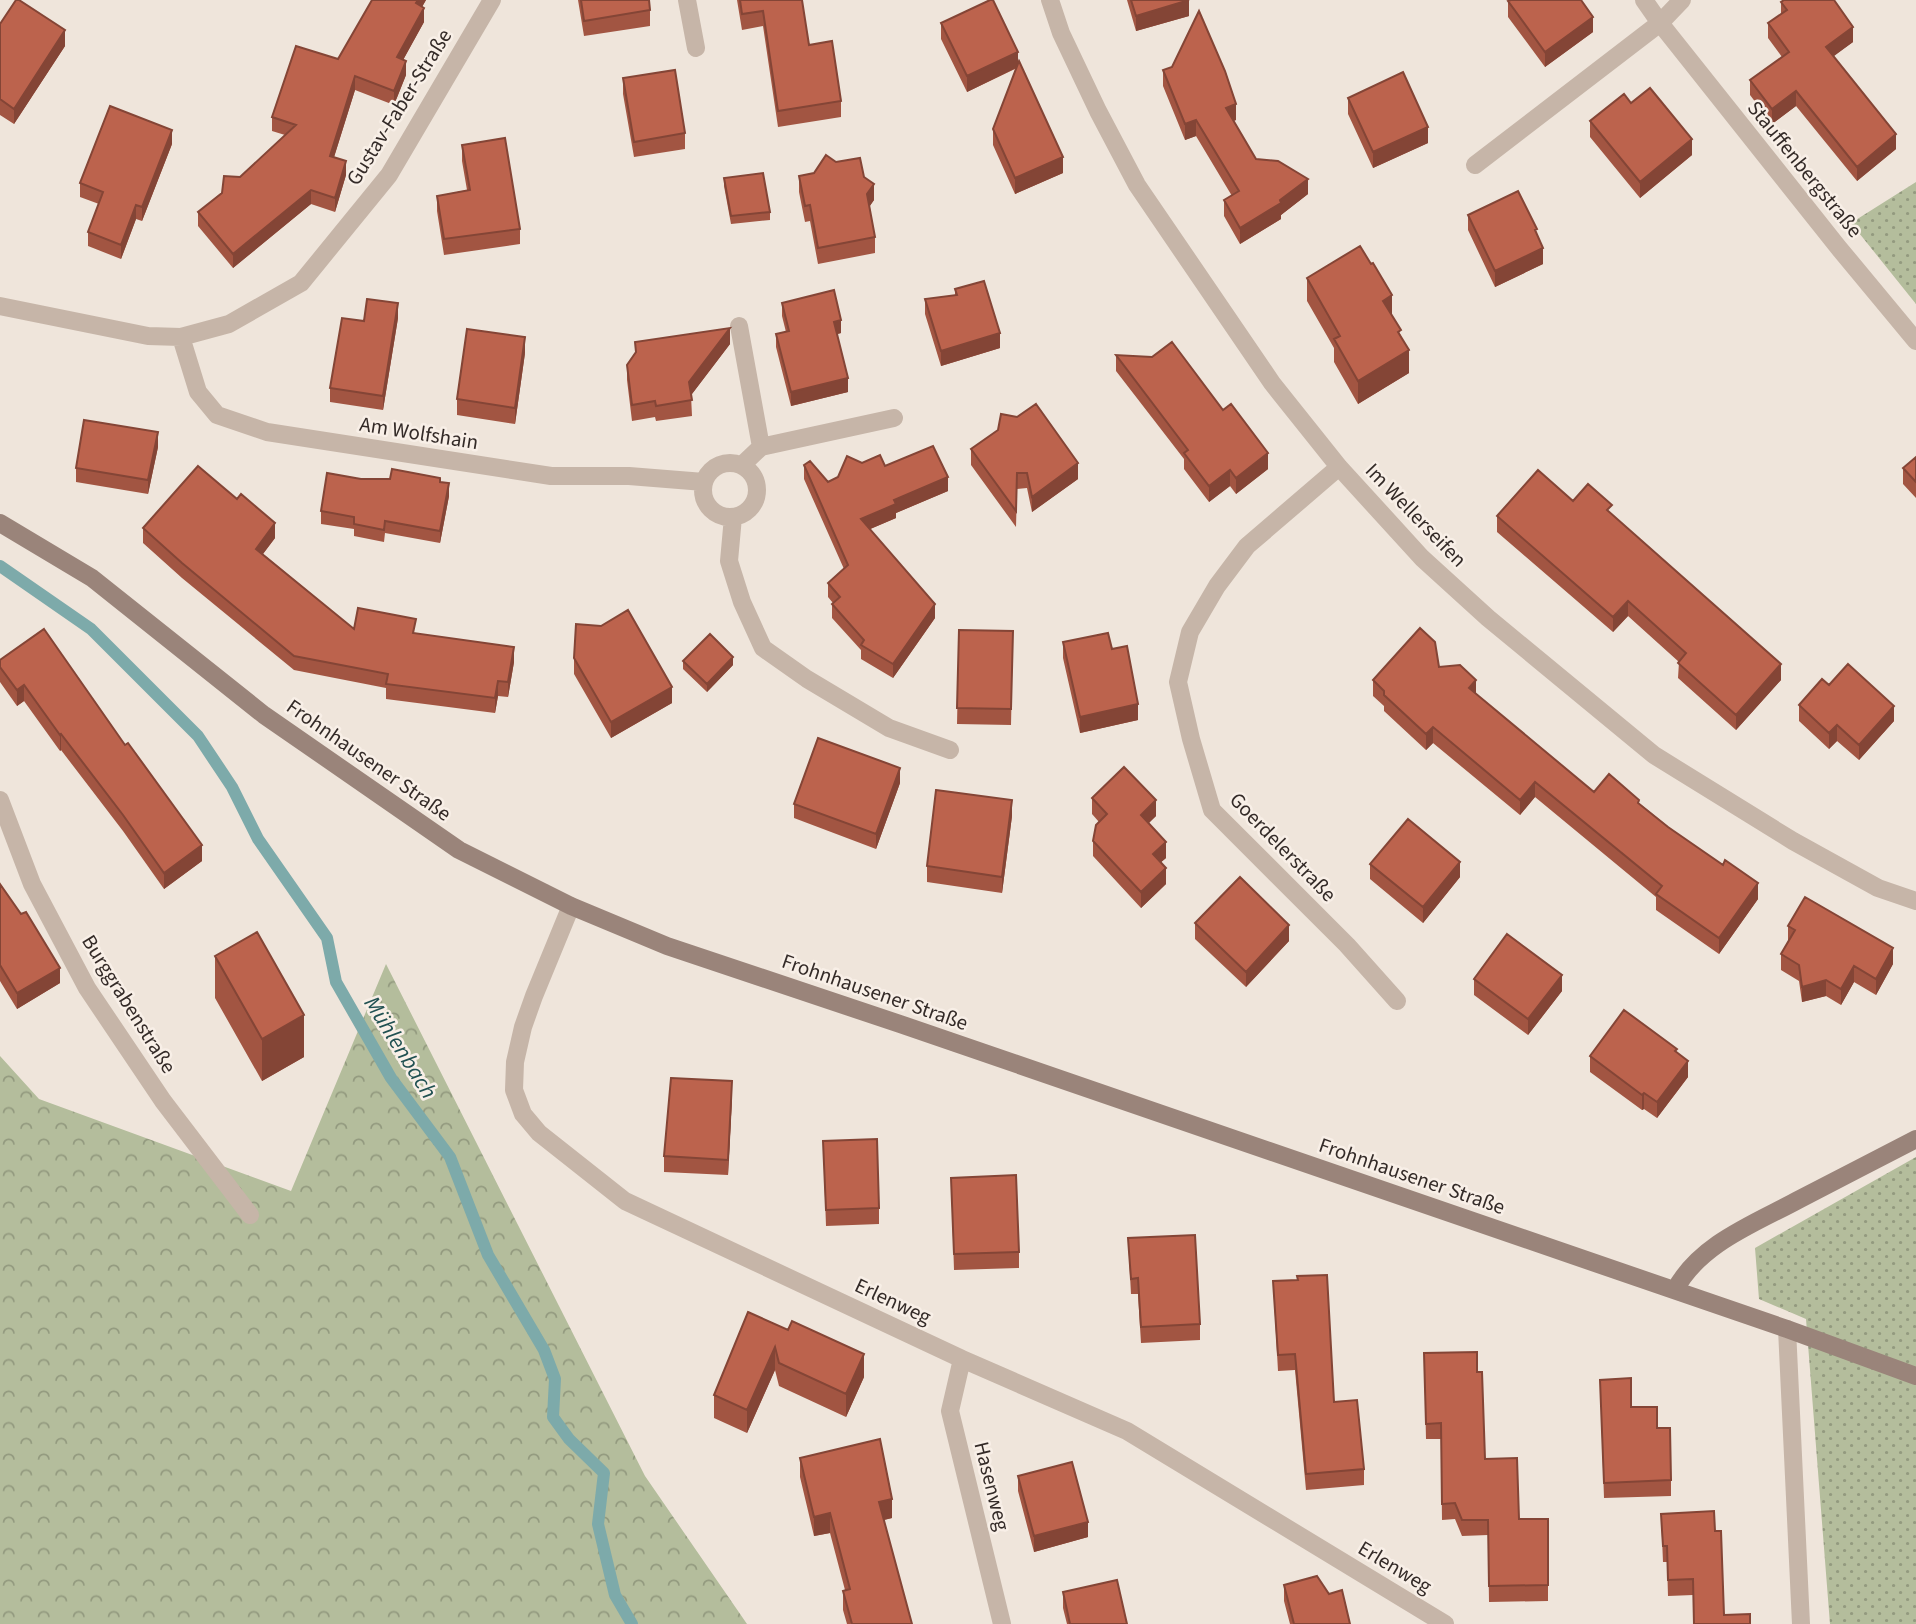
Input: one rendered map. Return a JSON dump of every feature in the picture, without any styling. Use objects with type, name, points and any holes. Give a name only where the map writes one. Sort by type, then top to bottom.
[{"type":"main road","name":"Frohnhausener Straße","points":[[0,523],[92,578],[264,715],[459,850],[571,906],[667,946],[1675,1290],[1916,1376]]},
{"type":"main road","points":[[1675,1290],[1683,1275],[1695,1262],[1732,1235],[1916,1139]]},
{"type":"street","name":"Gustav-Faber-Straße","points":[[0,306],[148,336],[181,337],[229,324],[301,283],[389,175],[492,0]]},
{"type":"street","points":[[687,0],[696,48]]},
{"type":"street","name":"Im Wellerseifen","points":[[1050,0],[1066,44],[1137,185],[1272,383],[1339,467],[1422,558],[1488,618],[1654,755],[1793,841],[1878,888],[1916,901]]},
{"type":"street","name":"Stauffenbergstraße","points":[[1644,0],[1838,247],[1916,341]]},
{"type":"street","points":[[1475,165],[1660,23],[1682,0]]},
{"type":"street","points":[[739,326],[761,447]]},
{"type":"street","name":"Am Wolfshain","points":[[181,337],[198,392],[217,415],[267,432],[551,476],[629,476],[704,482]]},
{"type":"street","points":[[742,465],[761,447],[894,418]]},
{"type":"street","points":[[730,463],[742,465],[750,470],[754,477],[758,487],[756,498],[752,507],[744,514],[723,517],[713,512],[706,503],[703,494],[704,482],[709,473],[718,466],[730,463]]},
{"type":"street","name":"Goerdelerstraße","points":[[1339,467],[1247,546],[1217,586],[1190,632],[1178,682],[1191,739],[1213,810],[1347,945],[1397,1001]]},
{"type":"street","points":[[733,517],[729,561],[742,602],[763,648],[807,679],[889,728],[950,750]]},
{"type":"street","name":"Burggrabenstraße","points":[[0,800],[32,884],[87,988],[163,1101],[250,1215]]},
{"type":"street","name":"Erlenweg","points":[[571,906],[523,1027],[515,1062],[514,1090],[523,1114],[540,1133],[625,1201],[962,1359],[1127,1432],[1445,1624]]},
{"type":"street","points":[[1787,1329],[1801,1624]]},
{"type":"street","name":"Hasenweg","points":[[962,1359],[950,1411],[1002,1624]]},
{"type":"green space","points":[[1916,182],[1916,304],[1851,223]]},
{"type":"green space","points":[[386,964],[645,1476],[747,1624],[0,1624],[0,1056],[39,1099],[291,1191]]},
{"type":"green space","points":[[1916,1157],[1916,1624],[1830,1624],[1806,1319],[1759,1299],[1755,1248]]},
{"type":"building","points":[[16,0],[65,30],[14,109],[0,99],[0,24]]},
{"type":"building","points":[[372,0],[418,0],[416,3],[424,8],[397,57],[406,61],[394,91],[355,76],[330,156],[346,161],[335,198],[311,190],[233,254],[198,212],[222,193],[224,176],[240,177],[296,125],[272,117],[296,46],[338,59]]},
{"type":"building","points":[[581,0],[649,0],[650,10],[584,21]]},
{"type":"building","points":[[740,0],[802,0],[809,45],[832,41],[841,101],[778,111],[763,11],[742,14]]},
{"type":"building","points":[[993,0],[1018,52],[967,76],[941,23]]},
{"type":"building","points":[[1131,0],[1189,0],[1136,16]]},
{"type":"building","points":[[1581,0],[1593,17],[1545,52],[1508,1]]},
{"type":"building","points":[[1834,0],[1853,27],[1826,47],[1896,134],[1857,167],[1796,91],[1772,109],[1750,80],[1789,52],[1768,23],[1787,10],[1781,2]]},
{"type":"building","points":[[1199,11],[1236,104],[1226,108],[1256,159],[1278,161],[1308,179],[1280,200],[1281,203],[1240,228],[1224,200],[1239,191],[1196,120],[1185,124],[1163,70],[1172,67]]},
{"type":"building","points":[[1019,61],[1063,157],[1015,178],[993,129]]},
{"type":"building","points":[[675,70],[685,133],[634,142],[623,78]]},
{"type":"building","points":[[1403,72],[1428,127],[1373,152],[1348,98]]},
{"type":"building","points":[[1650,88],[1692,139],[1640,182],[1590,121],[1624,94],[1631,103]]},
{"type":"building","points":[[110,106],[172,130],[142,207],[136,205],[121,245],[88,232],[103,192],[80,183]]},
{"type":"building","points":[[505,138],[520,229],[444,239],[437,196],[470,190],[462,145]]},
{"type":"building","points":[[826,155],[836,162],[860,158],[864,177],[874,184],[867,194],[875,237],[818,248],[810,205],[805,206],[799,176],[814,173]]},
{"type":"building","points":[[763,173],[770,212],[731,216],[724,178]]},
{"type":"building","points":[[1518,191],[1537,229],[1535,230],[1543,248],[1495,271],[1468,215]]},
{"type":"building","points":[[1360,246],[1392,295],[1383,301],[1401,330],[1398,332],[1409,350],[1358,381],[1334,339],[1340,336],[1307,278]]},
{"type":"building","points":[[984,281],[1000,333],[941,351],[925,299],[957,295],[955,289]]},
{"type":"building","points":[[834,290],[841,320],[834,322],[848,378],[791,392],[776,334],[789,331],[782,303]]},
{"type":"building","points":[[367,299],[398,303],[383,396],[330,388],[342,318],[364,321]]},
{"type":"building","points":[[730,328],[689,382],[692,400],[656,406],[655,401],[632,405],[627,365],[636,352],[635,342]]},
{"type":"building","points":[[467,329],[525,337],[515,408],[457,399]]},
{"type":"building","points":[[1172,342],[1223,410],[1231,404],[1268,453],[1236,478],[1230,470],[1209,486],[1184,453],[1188,450],[1116,355],[1152,357]]},
{"type":"building","points":[[1036,404],[1078,463],[1032,497],[1027,473],[1017,473],[1016,511],[971,449],[998,430],[1001,414],[1017,417]]},
{"type":"building","points":[[84,420],[158,432],[148,480],[76,468]]},
{"type":"building","points":[[933,446],[948,477],[894,500],[896,504],[861,519],[935,604],[893,664],[861,645],[864,640],[832,604],[840,597],[828,583],[848,565],[804,465],[810,461],[828,482],[838,477],[847,456],[862,463],[880,455],[885,466]]},
{"type":"building","points":[[1916,457],[1916,482],[1903,468]]},
{"type":"building","points":[[198,466],[237,499],[241,494],[275,523],[256,549],[354,629],[358,608],[416,619],[413,633],[514,647],[508,682],[498,681],[495,698],[386,684],[388,674],[294,656],[143,528]]},
{"type":"building","points":[[392,469],[440,478],[440,482],[449,483],[440,531],[385,521],[384,530],[354,524],[354,517],[321,511],[327,473],[361,479],[390,479]]},
{"type":"building","points":[[1538,470],[1573,501],[1588,484],[1612,505],[1607,510],[1781,664],[1736,715],[1678,663],[1686,653],[1628,601],[1613,617],[1497,516]]},
{"type":"building","points":[[628,610],[672,687],[611,722],[574,658],[576,624],[601,626]]},
{"type":"building","points":[[1420,628],[1435,642],[1439,667],[1460,665],[1476,680],[1469,688],[1594,792],[1609,774],[1639,800],[1638,803],[1668,827],[1723,865],[1725,860],[1758,883],[1719,938],[1656,894],[1662,886],[1535,782],[1520,800],[1433,727],[1426,734],[1384,695],[1384,691],[1373,680]]},
{"type":"building","points":[[44,629],[125,745],[128,743],[202,845],[164,873],[24,685],[17,690],[0,667],[0,660]]},
{"type":"building","points":[[959,630],[1013,631],[1011,709],[957,708]]},
{"type":"building","points":[[1108,633],[1112,649],[1127,646],[1138,704],[1080,717],[1063,642]]},
{"type":"building","points":[[710,634],[733,657],[707,684],[683,661]]},
{"type":"building","points":[[1848,664],[1894,706],[1859,745],[1837,725],[1829,733],[1799,705],[1822,679],[1829,685]]},
{"type":"building","points":[[818,738],[900,768],[876,834],[794,804]]},
{"type":"building","points":[[1124,767],[1156,800],[1141,815],[1166,842],[1153,854],[1166,868],[1141,892],[1093,841],[1096,825],[1107,814],[1092,798]]},
{"type":"building","points":[[936,790],[1012,800],[1002,877],[927,866]]},
{"type":"building","points":[[1408,819],[1460,862],[1423,907],[1370,864]]},
{"type":"building","points":[[1240,877],[1289,925],[1246,972],[1195,923]]},
{"type":"building","points":[[0,884],[21,914],[26,912],[60,968],[17,993],[0,965]]},
{"type":"building","points":[[1805,897],[1893,948],[1876,979],[1854,966],[1841,989],[1826,980],[1802,987],[1799,965],[1781,954],[1795,930],[1788,926]]},
{"type":"building","points":[[257,932],[304,1015],[262,1039],[215,956]]},
{"type":"building","points":[[1507,934],[1562,975],[1528,1019],[1474,979]]},
{"type":"building","points":[[1624,1010],[1677,1049],[1675,1051],[1688,1061],[1657,1102],[1644,1093],[1642,1095],[1590,1056]]},
{"type":"building","points":[[671,1078],[732,1081],[728,1160],[664,1156]]},
{"type":"building","points":[[877,1139],[879,1208],[826,1210],[823,1141]]},
{"type":"building","points":[[1016,1175],[1019,1252],[954,1254],[951,1178]]},
{"type":"building","points":[[1195,1235],[1200,1324],[1141,1327],[1138,1278],[1131,1279],[1128,1238]]},
{"type":"building","points":[[1327,1275],[1334,1402],[1357,1400],[1364,1469],[1306,1474],[1295,1354],[1278,1355],[1273,1281],[1298,1280],[1297,1276]]},
{"type":"building","points":[[748,1312],[788,1330],[792,1321],[864,1354],[846,1394],[779,1363],[775,1347],[747,1410],[714,1395]]},
{"type":"building","points":[[1477,1352],[1477,1372],[1482,1372],[1485,1459],[1517,1458],[1519,1519],[1548,1519],[1548,1585],[1489,1586],[1488,1520],[1462,1520],[1455,1503],[1442,1504],[1441,1423],[1426,1424],[1424,1353]]},
{"type":"building","points":[[1631,1378],[1631,1407],[1657,1407],[1657,1428],[1670,1428],[1671,1480],[1604,1483],[1600,1380]]},
{"type":"building","points":[[880,1439],[892,1499],[879,1502],[912,1624],[852,1624],[843,1591],[850,1589],[830,1513],[814,1517],[800,1458]]},
{"type":"building","points":[[1072,1462],[1088,1522],[1034,1536],[1018,1476]]},
{"type":"building","points":[[1714,1511],[1715,1531],[1721,1531],[1724,1615],[1750,1614],[1750,1624],[1694,1624],[1693,1579],[1668,1580],[1667,1546],[1663,1546],[1661,1514]]},
{"type":"building","points":[[1317,1576],[1329,1594],[1342,1590],[1350,1624],[1294,1624],[1284,1585]]},
{"type":"building","points":[[1117,1580],[1127,1624],[1070,1624],[1063,1592]]},
{"type":"waterway","name":"Mühlenbach","points":[[0,566],[91,629],[198,736],[232,787],[258,839],[327,938],[336,982],[391,1078],[450,1157],[488,1255],[544,1350],[555,1379],[553,1417],[569,1439],[604,1473],[598,1524],[615,1595],[632,1624]]}]
